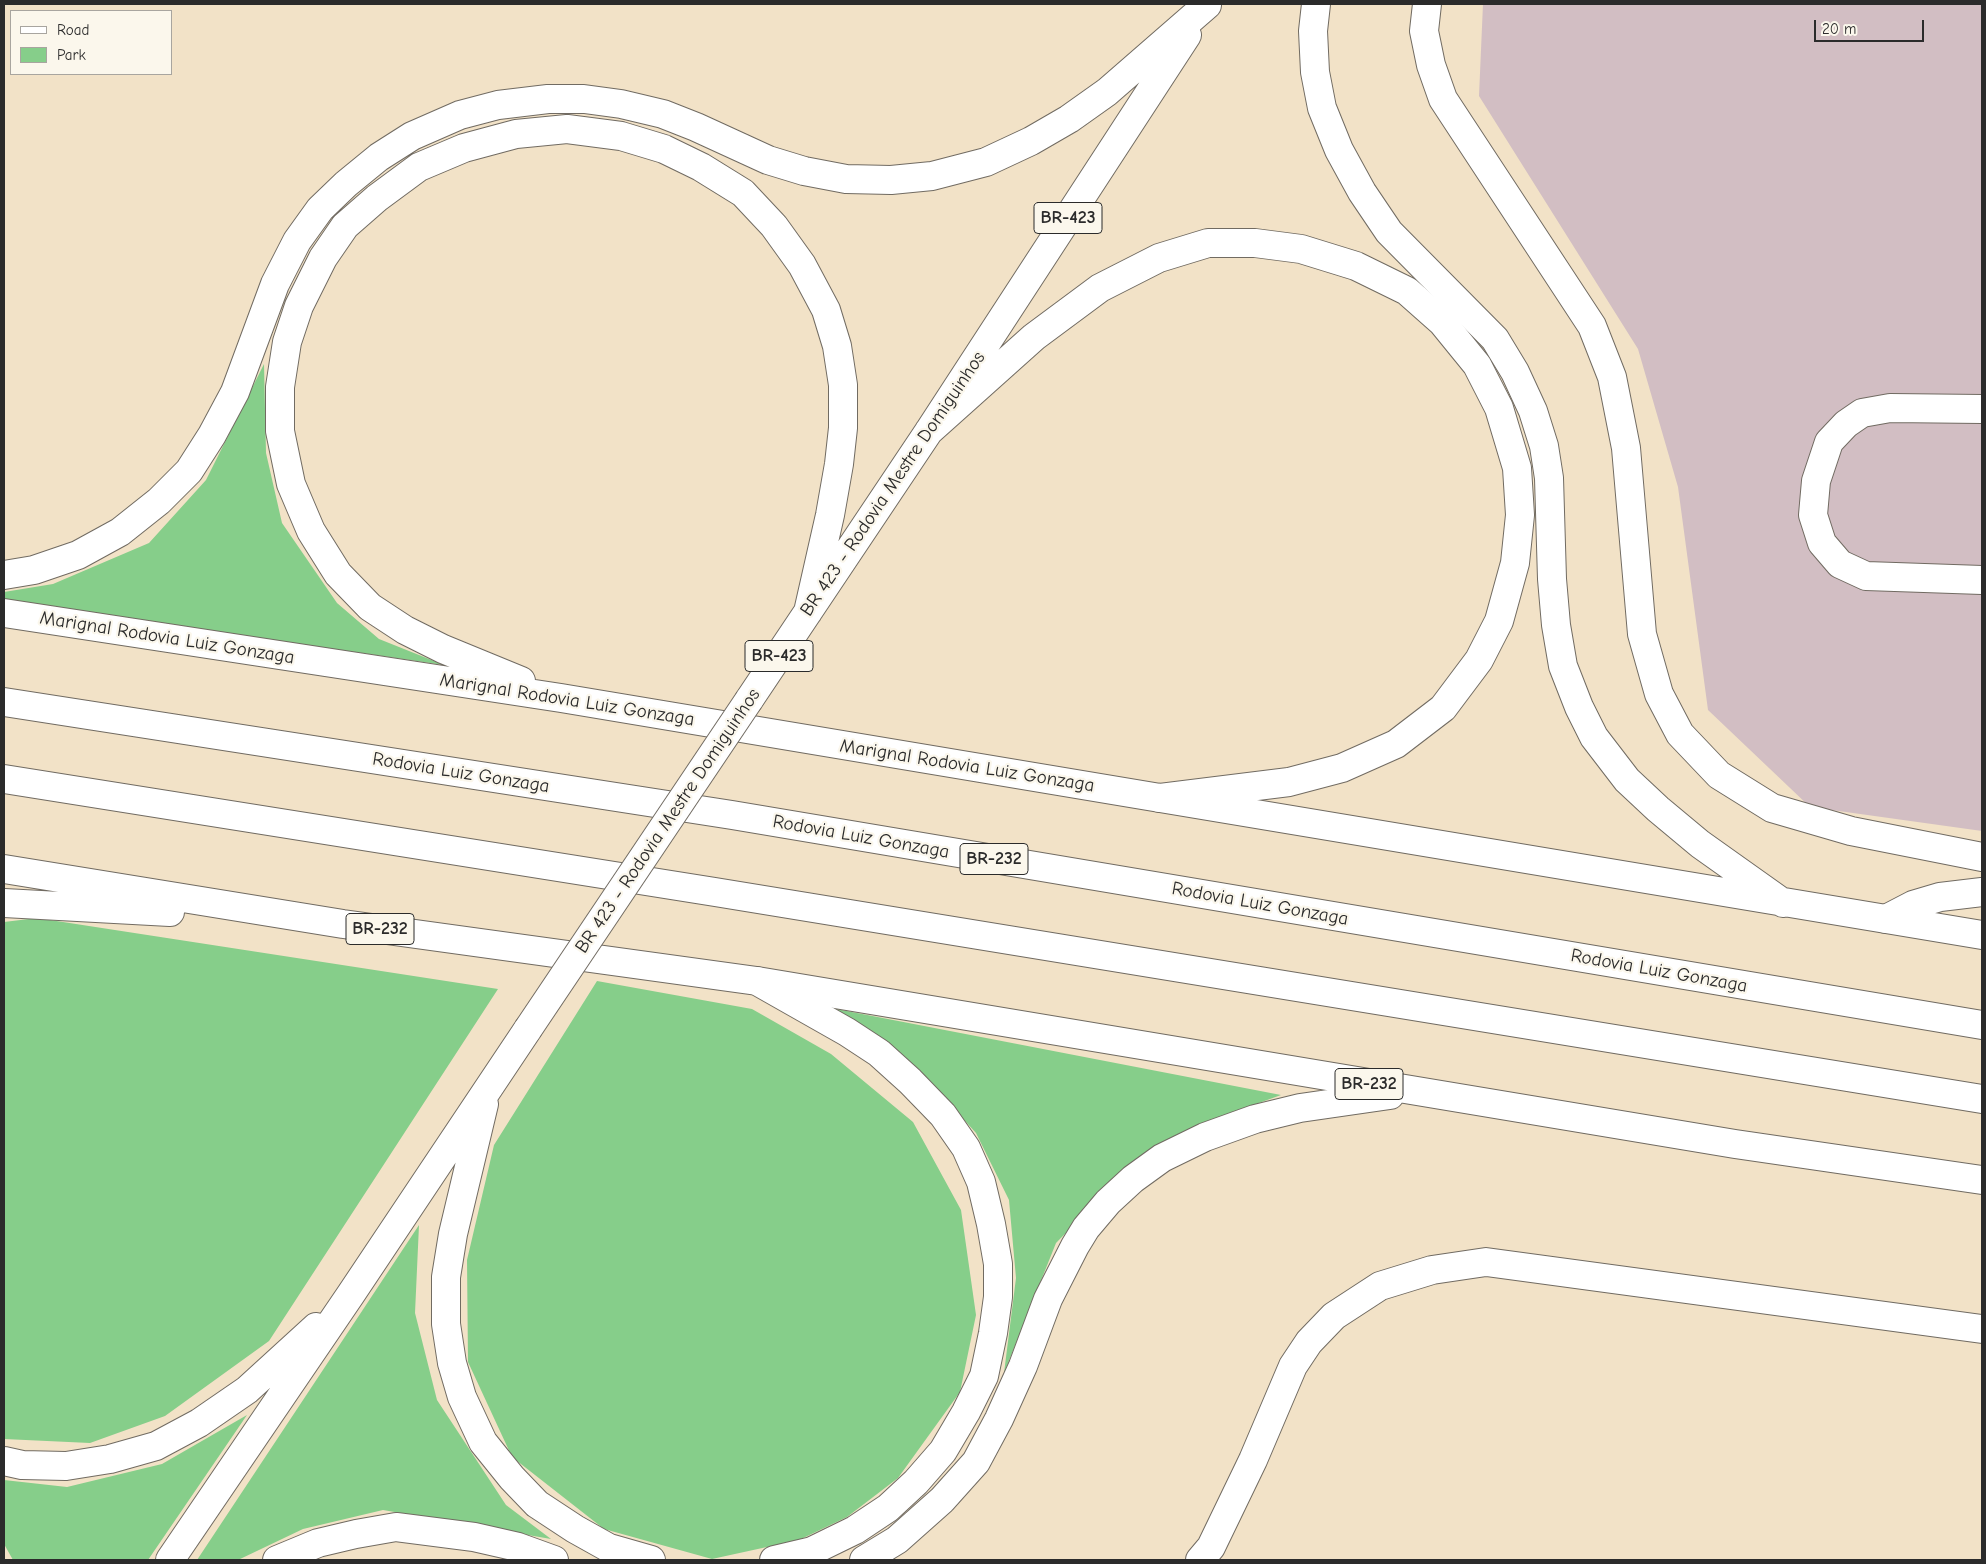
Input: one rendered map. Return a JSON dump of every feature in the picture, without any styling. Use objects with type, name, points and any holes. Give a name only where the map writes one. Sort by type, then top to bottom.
[{"type":"main road","points":[[4,575],[34,570],[78,555],[120,532],[159,501],[189,471],[212,435],[235,392],[275,284],[297,241],[320,210],[346,184],[379,157],[412,136],[460,115],[498,105],[548,99],[584,99],[621,104],[663,114],[768,160],[804,171],[846,179],[891,180],[932,176],[986,162],[1031,141],[1069,119],[1107,92],[1207,4]]},
{"type":"main road","name":"BR 423 - Rodovia Mestre Domiguinhos","points":[[351,1294],[929,431],[1207,4]]},
{"type":"main road","points":[[1316,4],[1313,31],[1315,72],[1322,108],[1338,150],[1362,192],[1389,232],[1495,339],[1516,372],[1533,412],[1544,446],[1549,478],[1552,579],[1556,625],[1563,666],[1579,707],[1594,737],[1627,780],[1658,809],[1700,844],[1783,903]]},
{"type":"main road","points":[[1427,4],[1424,31],[1443,99],[1592,326],[1612,377],[1626,448],[1642,634],[1659,694],[1680,734],[1719,775],[1772,808],[1851,831],[1982,857]]},
{"type":"main road","points":[[560,698],[443,649],[405,630],[370,607],[338,574],[311,531],[291,484],[280,431],[280,387],[287,342],[299,306],[323,258],[345,226],[377,198],[419,167],[464,148],[516,134],[567,129],[621,136],[664,149],[701,167],[743,192],[774,226],[802,265],[826,310],[837,346],[843,385],[843,428],[839,464],[830,515],[808,612]]},
{"type":"main road","points":[[929,431],[1034,338],[1100,288],[1159,258],[1208,243],[1255,243],[1301,249],[1356,266],[1407,291],[1442,322],[1477,365],[1499,408],[1517,468],[1520,515],[1515,563],[1499,621],[1479,660],[1443,708],[1396,744],[1342,768],[1289,782],[1160,798]]},
{"type":"main road","points":[[1982,410],[1890,408],[1862,414],[1846,424],[1829,442],[1816,481],[1813,515],[1822,543],[1840,564],[1866,576],[1982,580]]},
{"type":"main road","name":"Marignal Rodovia Luiz Gonzaga","points":[[4,613],[560,698],[1982,935]]},
{"type":"main road","name":"Rodovia Luiz Gonzaga","points":[[4,702],[722,814],[1982,1025]]},
{"type":"main road","points":[[4,779],[744,896],[1982,1098]]},
{"type":"main road","name":"BR-232","points":[[4,869],[343,924],[757,981],[1735,1144],[1982,1180]]},
{"type":"main road","points":[[1886,919],[1913,905],[1940,897],[1982,892]]},
{"type":"main road","points":[[4,903],[118,908],[343,924]]},
{"type":"main road","points":[[757,981],[847,1032],[879,1053],[943,1115],[966,1148],[981,1182],[998,1264],[998,1297],[993,1334],[984,1376],[943,1451],[916,1482],[895,1501],[855,1530],[812,1551],[774,1560]]},
{"type":"main road","points":[[489,1086],[453,1234],[446,1276],[446,1324],[452,1363],[462,1397],[483,1442],[512,1478],[537,1504],[575,1530],[609,1548],[651,1560]]},
{"type":"main road","points":[[864,1560],[897,1540],[942,1500],[976,1462],[999,1419],[1023,1366],[1048,1299],[1075,1246],[1086,1228],[1108,1202],[1133,1180],[1162,1158],[1205,1137],[1255,1119],[1300,1108],[1416,1092]]},
{"type":"main road","points":[[1200,1560],[1211,1547],[1253,1460],[1293,1366],[1309,1342],[1334,1316],[1380,1286],[1432,1270],[1486,1262],[1982,1329]]},
{"type":"main road","points":[[4,1461],[22,1465],[66,1466],[110,1459],[156,1446],[198,1423],[247,1390],[351,1294]]},
{"type":"main road","points":[[170,1560],[351,1294]]},
{"type":"main road","points":[[277,1560],[318,1543],[396,1527],[474,1536],[554,1560]]},
{"type":"shaded area","points":[[1483,4],[1982,4],[1982,831],[1810,807],[1708,710],[1678,487],[1638,349],[1479,96]]},
{"type":"green space","points":[[264,364],[266,453],[282,523],[337,603],[379,639],[444,665],[4,601],[4,592],[53,584],[149,543],[206,480]]},
{"type":"green space","points":[[37,918],[498,989],[269,1341],[165,1416],[90,1443],[4,1439],[4,922]]},
{"type":"green space","points":[[597,981],[752,1009],[831,1054],[913,1122],[961,1210],[976,1315],[960,1392],[898,1478],[847,1517],[799,1540],[712,1559],[604,1529],[512,1457],[468,1362],[467,1260],[494,1145]]},
{"type":"green space","points":[[831,1008],[1281,1095],[1198,1125],[1121,1177],[1056,1243],[1004,1373],[1016,1278],[1009,1200],[976,1133],[916,1067]]},
{"type":"green space","points":[[419,1225],[415,1313],[437,1400],[506,1505],[551,1539],[383,1510],[303,1529],[238,1560],[197,1560]]},
{"type":"green space","points":[[247,1415],[148,1560],[13,1560],[4,1544],[4,1480],[67,1487],[162,1464]]}]
